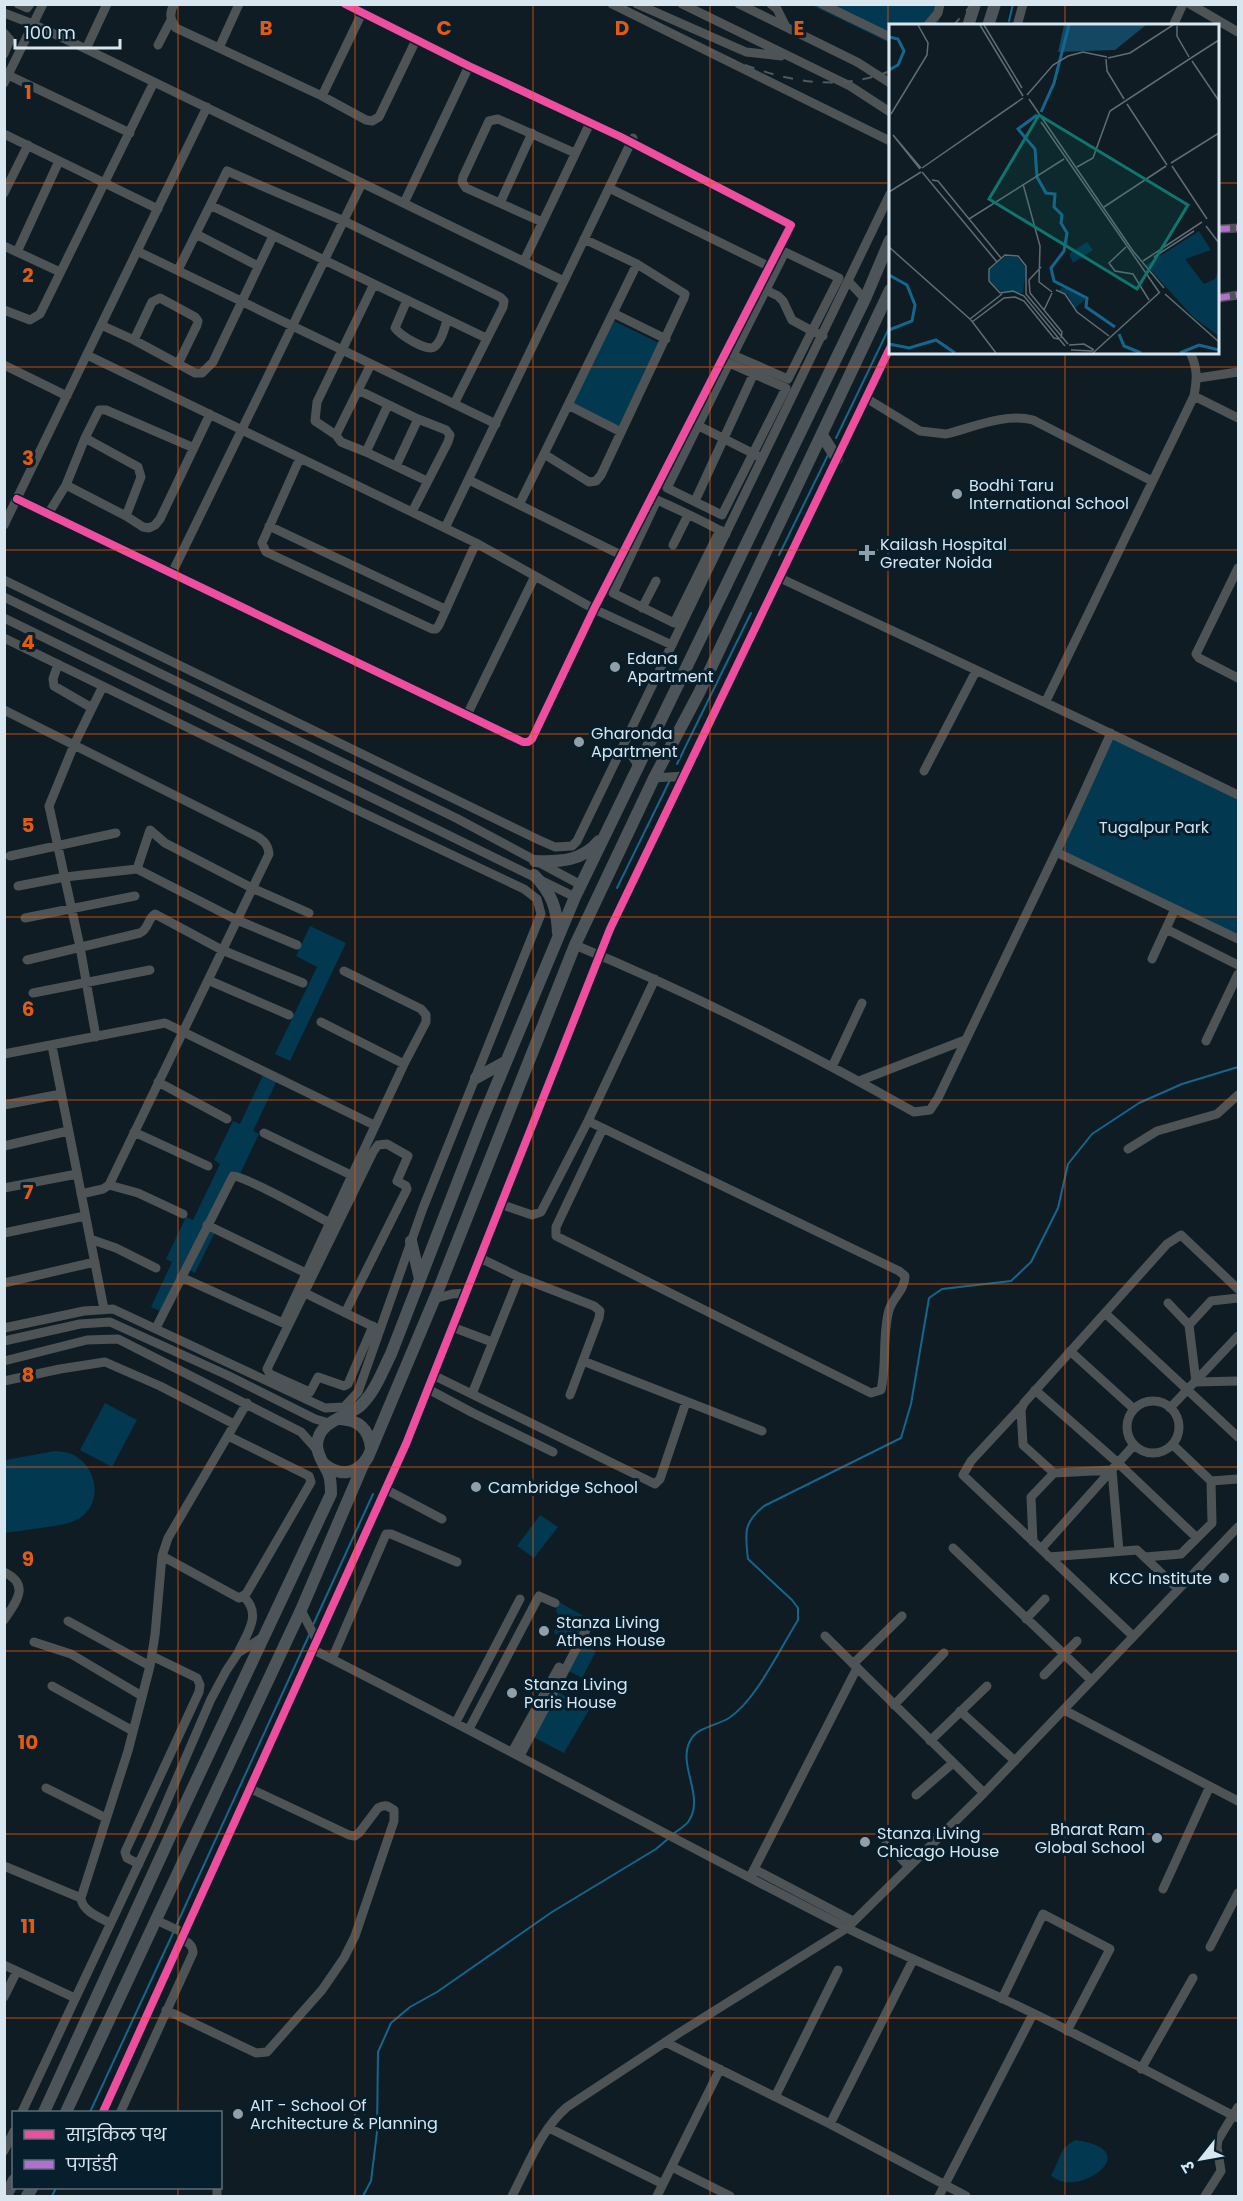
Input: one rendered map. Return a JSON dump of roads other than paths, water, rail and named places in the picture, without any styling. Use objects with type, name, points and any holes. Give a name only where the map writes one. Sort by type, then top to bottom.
[{"type":"main road","points":[[969,24],[975,4]]},
{"type":"main road","points":[[989,24],[995,4]]},
{"type":"main road","points":[[44,2111],[331,1494],[330,1478],[318,1451],[319,1436],[335,1421],[360,1405],[375,1387],[391,1354],[491,1096],[578,891],[865,299],[889,245]]},
{"type":"main road","points":[[66,2111],[160,1922],[303,1614],[363,1465],[434,1299],[575,945],[889,294]]},
{"type":"main road","points":[[822,435],[837,459]]},
{"type":"main road","points":[[677,688],[688,678],[694,680],[689,711]]},
{"type":"main road","points":[[535,861],[572,860],[594,847],[605,834]]},
{"type":"main road","points":[[534,875],[552,897],[557,914],[558,938]]},
{"type":"main road","points":[[476,1078],[505,1062]]},
{"type":"main road","points":[[491,1096],[497,1093],[500,1095],[491,1113],[507,1115]]},
{"type":"main road","points":[[411,1241],[420,1278]]},
{"type":"main road","points":[[335,1421],[350,1419],[359,1423],[366,1430],[371,1448]]},
{"type":"main road","points":[[323,1463],[330,1469],[347,1473],[363,1465]]},
{"type":"street","points":[[18,4],[27,8],[30,4]]},
{"type":"street","points":[[43,4],[6,79],[130,133]]},
{"type":"street","points":[[86,49],[107,4]]},
{"type":"street","points":[[174,4],[170,11],[171,20],[176,28],[372,121],[380,117],[416,40]]},
{"type":"street","points":[[219,48],[239,4]]},
{"type":"street","points":[[17,499],[523,742],[528,742],[532,739],[594,609],[694,424],[763,288],[784,252],[839,278],[788,379],[733,355],[763,288],[770,267],[791,225],[632,140],[590,123],[469,66],[345,4]]},
{"type":"street","points":[[612,4],[889,140]]},
{"type":"street","points":[[637,4],[746,52],[786,56]]},
{"type":"street","points":[[682,4],[849,86],[889,111]]},
{"type":"street","points":[[739,4],[857,62],[889,82]]},
{"type":"street","points":[[771,4],[786,27]]},
{"type":"street","points":[[780,15],[786,4]]},
{"type":"street","points":[[822,4],[889,36]]},
{"type":"street","points":[[929,24],[938,13],[940,4]]},
{"type":"street","points":[[1018,24],[1023,4]]},
{"type":"street","points":[[1174,24],[1183,4]]},
{"type":"street","points":[[1190,4],[1239,32]]},
{"type":"street","points":[[4,13],[86,49],[564,281]]},
{"type":"street","points":[[322,96],[362,13]]},
{"type":"street","points":[[158,45],[171,20]]},
{"type":"street","points":[[4,33],[10,40],[4,54]]},
{"type":"street","points":[[404,203],[469,66]]},
{"type":"street","points":[[4,310],[27,320],[36,318],[154,82]]},
{"type":"street","points":[[4,525],[207,107]]},
{"type":"street","points":[[542,222],[466,188],[462,182],[489,121],[498,119],[575,153]]},
{"type":"street","points":[[524,261],[590,123]]},
{"type":"street","points":[[500,203],[532,133]]},
{"type":"street","points":[[4,134],[158,209]]},
{"type":"street","points":[[446,528],[632,140]]},
{"type":"street","points":[[4,193],[28,145]]},
{"type":"street","points":[[17,252],[59,160]]},
{"type":"street","points":[[178,270],[227,171],[344,221],[504,301],[503,308],[454,404]]},
{"type":"street","points":[[172,573],[362,183]]},
{"type":"street","points":[[609,189],[770,267]]},
{"type":"street","points":[[4,580],[555,847],[572,846],[577,842],[672,645],[677,625],[723,532],[763,459],[889,198]]},
{"type":"street","points":[[210,205],[486,338]]},
{"type":"street","points":[[1219,229],[1239,228]]},
{"type":"street","points":[[196,234],[258,266]]},
{"type":"street","points":[[101,325],[195,373],[202,373],[213,362],[273,236]]},
{"type":"street","points":[[544,454],[589,482],[596,481],[601,475],[666,339],[684,294],[637,264],[584,239]]},
{"type":"street","points":[[4,246],[60,272]]},
{"type":"street","points":[[137,251],[496,424]]},
{"type":"street","points":[[519,505],[637,264]]},
{"type":"street","points":[[849,282],[865,299]]},
{"type":"street","points":[[374,284],[317,402],[314,413],[315,421],[336,435],[341,442],[427,481]]},
{"type":"street","points":[[763,288],[783,301],[792,320],[823,336]]},
{"type":"street","points":[[1219,298],[1239,295]]},
{"type":"street","points":[[134,340],[152,302],[156,299],[160,298],[195,317],[198,321],[197,325],[178,364]]},
{"type":"street","points":[[407,300],[395,328],[399,334],[427,348],[434,348],[437,344],[447,320]]},
{"type":"street","points":[[613,313],[666,339]]},
{"type":"street","points":[[105,2109],[181,1934],[312,1649],[315,1636],[385,1489],[428,1389],[599,955],[889,352]]},
{"type":"street","points":[[87,354],[446,528],[594,609],[672,645]]},
{"type":"street","points":[[1046,701],[1194,396],[1198,378],[1192,354]]},
{"type":"street","points":[[729,363],[754,374],[786,388],[722,515],[666,488],[694,424],[729,363]]},
{"type":"street","points":[[336,435],[371,364]]},
{"type":"street","points":[[4,365],[67,396]]},
{"type":"street","points":[[1198,378],[1239,372]]},
{"type":"street","points":[[695,501],[754,374]]},
{"type":"street","points":[[358,390],[446,430],[450,435],[412,512]]},
{"type":"street","points":[[1194,396],[1239,418]]},
{"type":"street","points":[[866,398],[920,431],[936,434],[946,434],[1009,417],[1034,420],[1152,481]]},
{"type":"street","points":[[366,452],[388,405]]},
{"type":"street","points":[[568,405],[621,432]]},
{"type":"street","points":[[48,514],[66,485],[97,412],[102,409],[194,448]]},
{"type":"street","points":[[66,485],[149,528],[160,519],[210,414]]},
{"type":"street","points":[[396,466],[418,419]]},
{"type":"street","points":[[694,424],[763,459]]},
{"type":"street","points":[[85,438],[138,468],[141,477],[126,516]]},
{"type":"street","points":[[300,458],[262,543],[266,552],[435,629],[439,625],[476,543]]},
{"type":"street","points":[[469,480],[623,556]]},
{"type":"street","points":[[677,625],[613,593],[657,500],[723,532]]},
{"type":"street","points":[[673,545],[688,514]]},
{"type":"street","points":[[269,526],[445,609]]},
{"type":"street","points":[[1239,568],[1196,654],[1199,658],[1239,678]]},
{"type":"street","points":[[467,715],[535,576]]},
{"type":"street","points":[[780,578],[1046,701],[1239,795]]},
{"type":"street","points":[[642,608],[656,581]]},
{"type":"street","points":[[4,597],[456,818],[535,861],[578,891]]},
{"type":"street","points":[[5,618],[534,875],[578,891]]},
{"type":"street","points":[[4,638],[23,631],[35,632]]},
{"type":"street","points":[[4,638],[532,894],[540,906],[541,914],[411,1241],[376,1328],[348,1384],[344,1386],[318,1377],[310,1392],[270,1374],[267,1369],[269,1364],[373,1152],[378,1145],[387,1144],[408,1156],[397,1181],[407,1189],[345,1313]]},
{"type":"street","points":[[58,664],[53,680],[54,686],[92,708]]},
{"type":"street","points":[[924,771],[976,670]]},
{"type":"street","points":[[96,1037],[80,946],[49,806],[74,744],[103,686]]},
{"type":"street","points":[[4,710],[265,842],[268,848],[268,854],[237,920],[109,1185],[103,1189],[81,1194]]},
{"type":"street","points":[[575,945],[655,979],[757,1028],[914,1112],[930,1110],[938,1098],[1111,733]]},
{"type":"street","points":[[624,744],[638,765]]},
{"type":"street","points":[[654,778],[684,776]]},
{"type":"street","points":[[455,799],[456,818]]},
{"type":"street","points":[[137,869],[150,830],[165,843],[252,888],[309,914]]},
{"type":"street","points":[[10,856],[116,833]]},
{"type":"street","points":[[1056,852],[1239,939]]},
{"type":"street","points":[[18,886],[65,877],[137,869],[237,920],[297,945]]},
{"type":"street","points":[[25,918],[135,896]]},
{"type":"street","points":[[1152,959],[1175,909]]},
{"type":"street","points":[[27,960],[142,932],[151,916],[155,914],[222,950],[303,983]]},
{"type":"street","points":[[1166,929],[1239,965]]},
{"type":"street","points":[[33,993],[150,970]]},
{"type":"street","points":[[258,1377],[328,1222],[426,1022],[426,1015],[421,1009],[344,971]]},
{"type":"street","points":[[1206,1041],[1239,974]]},
{"type":"street","points":[[500,1204],[532,1215],[540,1212],[588,1121],[655,979]]},
{"type":"street","points":[[208,980],[289,1015]]},
{"type":"street","points":[[832,1067],[862,1003]]},
{"type":"street","points":[[321,1022],[404,1064]]},
{"type":"street","points":[[4,1054],[165,1023],[374,1125]]},
{"type":"street","points":[[859,1081],[965,1040]]},
{"type":"street","points":[[52,1046],[104,1309]]},
{"type":"street","points":[[158,1082],[227,1119]]},
{"type":"street","points":[[4,1105],[61,1094]]},
{"type":"street","points":[[1128,1149],[1157,1131],[1217,1114],[1239,1095]]},
{"type":"street","points":[[588,1121],[603,1128],[899,1271],[905,1281],[890,1310],[881,1390],[871,1393],[556,1236],[556,1227],[603,1128]]},
{"type":"street","points":[[4,1146],[68,1131]]},
{"type":"street","points":[[134,1132],[208,1166]]},
{"type":"street","points":[[264,1133],[351,1175]]},
{"type":"street","points":[[4,1188],[77,1174]]},
{"type":"street","points":[[156,1328],[232,1178],[236,1176],[328,1222]]},
{"type":"street","points":[[109,1185],[138,1193],[183,1214]]},
{"type":"street","points":[[4,1233],[86,1216]]},
{"type":"street","points":[[207,1225],[306,1273]]},
{"type":"street","points":[[1133,1636],[963,1475],[971,1461],[1167,1244],[1181,1235],[1239,1290]]},
{"type":"street","points":[[90,1239],[116,1248],[156,1268]]},
{"type":"street","points":[[480,1258],[519,1277],[598,1308],[600,1315],[570,1395]]},
{"type":"street","points":[[4,1283],[95,1262]]},
{"type":"street","points":[[181,1277],[283,1323]]},
{"type":"street","points":[[472,1394],[519,1277]]},
{"type":"street","points":[[305,1293],[376,1328]]},
{"type":"street","points":[[434,1299],[466,1293]]},
{"type":"street","points":[[1189,1325],[1211,1301],[1239,1298]]},
{"type":"street","points":[[1168,1303],[1189,1325],[1196,1382]]},
{"type":"street","points":[[4,1328],[84,1311],[104,1309],[121,1311],[325,1408],[344,1407],[358,1392],[376,1328]]},
{"type":"street","points":[[1105,1313],[1239,1437]]},
{"type":"street","points":[[4,1341],[80,1324],[110,1322],[227,1375],[315,1419],[335,1421]]},
{"type":"street","points":[[452,1327],[492,1341]]},
{"type":"street","points":[[1170,1408],[1239,1336]]},
{"type":"street","points":[[4,1361],[87,1340],[118,1339],[301,1432],[318,1451]]},
{"type":"street","points":[[1070,1351],[1134,1408]]},
{"type":"street","points":[[4,1381],[105,1362],[160,1386],[234,1424]]},
{"type":"street","points":[[583,1362],[762,1431]]},
{"type":"street","points":[[227,1375],[231,1364]]},
{"type":"street","points":[[433,1375],[655,1484],[660,1479],[686,1402]]},
{"type":"street","points":[[1196,1382],[1239,1381]]},
{"type":"street","points":[[428,1389],[553,1452]]},
{"type":"street","points":[[1035,1390],[1115,1467],[1197,1538]]},
{"type":"street","points":[[1152,1401],[1162,1402],[1170,1408],[1177,1416],[1179,1426],[1173,1445],[1163,1451],[1153,1453],[1143,1451],[1134,1445],[1127,1427],[1134,1408],[1152,1401]]},
{"type":"street","points":[[110,1923],[86,1909],[81,1898],[133,1731],[151,1661],[162,1556],[168,1538],[247,1403]]},
{"type":"street","points":[[1024,1403],[1021,1410],[1023,1445],[1054,1473]]},
{"type":"street","points":[[162,1556],[236,1598],[243,1596],[311,1480],[305,1474],[228,1436]]},
{"type":"street","points":[[1041,1549],[1134,1445]]},
{"type":"street","points":[[1145,1557],[1181,1554],[1212,1523],[1211,1481],[1173,1445]]},
{"type":"street","points":[[1033,1542],[1031,1497],[1054,1473],[1115,1467]]},
{"type":"street","points":[[1115,1467],[1119,1551]]},
{"type":"street","points":[[1211,1481],[1239,1479]]},
{"type":"street","points":[[385,1489],[442,1519]]},
{"type":"street","points":[[512,2196],[549,2128],[567,2107],[850,1924],[984,1793],[1239,1527]]},
{"type":"street","points":[[332,1659],[386,1534],[457,1562]]},
{"type":"street","points":[[953,1548],[1090,1680]]},
{"type":"street","points":[[1049,1557],[1137,1550],[1178,1589]]},
{"type":"street","points":[[4,1572],[17,1581],[20,1590],[18,1599],[6,1616]]},
{"type":"street","points":[[22,2111],[139,1864],[212,1699],[238,1653],[252,1622],[251,1603],[243,1596]]},
{"type":"street","points":[[469,1729],[539,1596],[555,1604]]},
{"type":"street","points":[[456,1722],[520,1599]]},
{"type":"street","points":[[1026,1619],[1046,1599]]},
{"type":"street","points":[[303,1614],[315,1636]]},
{"type":"street","points":[[752,1873],[855,1666],[902,1616]]},
{"type":"street","points":[[68,1621],[151,1661],[197,1678],[201,1685],[125,1852],[127,1858],[139,1864]]},
{"type":"street","points":[[516,1754],[587,1628]]},
{"type":"street","points":[[238,1653],[266,1635]]},
{"type":"street","points":[[825,1636],[984,1793]]},
{"type":"street","points":[[1044,1675],[1077,1641]]},
{"type":"street","points":[[34,1642],[71,1654],[142,1696]]},
{"type":"street","points":[[312,1649],[456,1722],[659,1831],[752,1873],[913,1960],[1033,2014],[1236,2117]]},
{"type":"street","points":[[894,1705],[944,1653]]},
{"type":"street","points":[[516,1754],[559,1667]]},
{"type":"street","points":[[52,1686],[133,1731]]},
{"type":"street","points":[[930,1741],[987,1686]]},
{"type":"street","points":[[199,1692],[212,1699]]},
{"type":"street","points":[[1064,1710],[1239,1802]]},
{"type":"street","points":[[960,1711],[1015,1761]]},
{"type":"street","points":[[916,1795],[953,1763]]},
{"type":"street","points":[[162,1770],[178,1778]]},
{"type":"street","points":[[1162,1889],[1210,1786]]},
{"type":"street","points":[[46,1788],[106,1818]]},
{"type":"street","points":[[166,2010],[256,2052],[267,2052],[322,1990],[338,1968],[355,1936],[394,1821],[394,1810],[387,1805],[382,1805],[355,1836],[249,1788]]},
{"type":"street","points":[[886,1842],[909,1867]]},
{"type":"street","points":[[4,1866],[81,1898]]},
{"type":"street","points":[[1210,1947],[1239,1893]]},
{"type":"street","points":[[1002,1999],[1043,1914],[1110,1948],[1067,2031]]},
{"type":"street","points":[[122,2111],[193,1953],[193,1948],[181,1934],[160,1922]]},
{"type":"street","points":[[830,2124],[913,1960]]},
{"type":"street","points":[[4,1965],[75,1998]]},
{"type":"street","points":[[775,2097],[838,1970]]},
{"type":"street","points":[[4,1997],[17,1971]]},
{"type":"street","points":[[1141,2069],[1192,1978]]},
{"type":"street","points":[[939,2196],[1033,2014]]},
{"type":"street","points":[[666,2042],[830,2124],[966,2196]]},
{"type":"street","points":[[657,2196],[720,2069]]},
{"type":"street","points":[[1205,2196],[1221,2171],[1216,2147],[1218,2140],[1236,2117],[1239,2107]]},
{"type":"street","points":[[549,2128],[663,2184]]},
{"type":"street","points":[[4,2151],[12,2135]]},
{"type":"street","points":[[672,2167],[730,2196]]},
{"type":"waterway","points":[[1009,21],[1013,4]]},
{"type":"waterway","points":[[836,438],[889,328]]},
{"type":"waterway","points":[[779,555],[828,455]]},
{"type":"waterway","points":[[677,764],[751,613]]},
{"type":"waterway","points":[[617,888],[670,780]]},
{"type":"waterway","points":[[673,1834],[688,1822],[693,1812],[693,1792],[687,1761],[690,1741],[702,1730],[729,1718],[749,1699],[798,1620],[798,1608],[792,1600],[748,1559],[746,1535],[752,1518],[764,1506],[901,1438],[911,1404],[929,1298],[942,1289],[1011,1281],[1031,1262],[1058,1208],[1068,1164],[1092,1134],[1139,1103],[1182,1084],[1238,1067]]},
{"type":"waterway","points":[[313,1625],[373,1494]]},
{"type":"waterway","points":[[176,1926],[310,1633]]},
{"type":"waterway","points":[[363,2196],[371,2181],[377,2132],[378,2052],[391,2023],[410,2007],[437,1992],[552,1912],[656,1849],[669,1838]]},
{"type":"waterway","points":[[90,2111],[174,1931]]},
{"type":"waterway","points":[[52,2196],[56,2189]]},
{"type":"railway","points":[[619,4],[716,53],[750,67],[785,77],[820,82],[855,81],[889,71]]},
{"type":"railway","points":[[955,24],[972,4]]},
{"type":"place","name":"Bodhi Taru International School","points":[[957,494]]},
{"type":"place","name":"Kailash Hospital Greater Noida","points":[[867,553]]},
{"type":"place","name":"Edana Apartment","points":[[615,667]]},
{"type":"place","name":"Gharonda Apartment","points":[[579,742]]},
{"type":"place","name":"Cambridge School","points":[[476,1487]]},
{"type":"place","name":"KCC Institute","points":[[1224,1578]]},
{"type":"place","name":"Stanza Living Athens House","points":[[544,1631]]},
{"type":"place","name":"Stanza Living Paris House","points":[[512,1693]]},
{"type":"place","name":"Bharat Ram Global School","points":[[1157,1838]]},
{"type":"place","name":"Stanza Living Chicago House","points":[[865,1842]]},
{"type":"place","name":"AIT - School Of Architecture & Planning","points":[[238,2114]]},
{"type":"park label","name":"Tugalpur Park","points":[[1154,827]]}]
